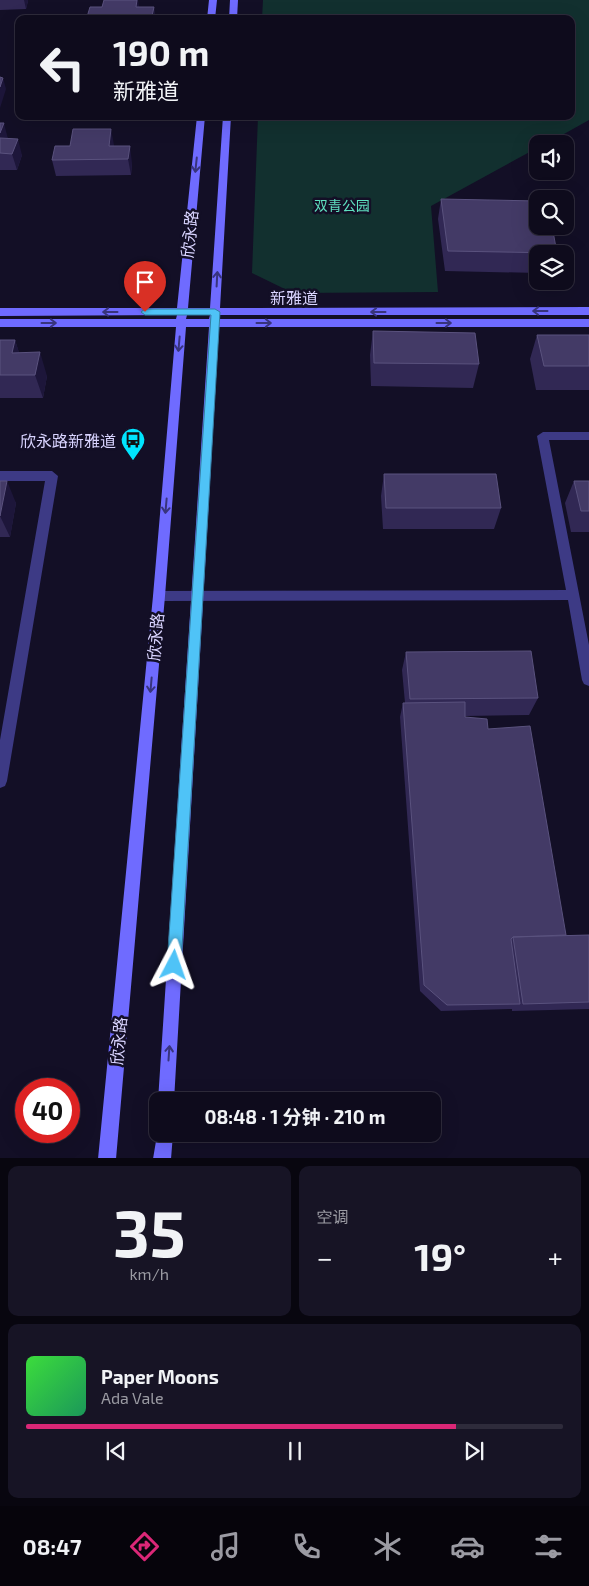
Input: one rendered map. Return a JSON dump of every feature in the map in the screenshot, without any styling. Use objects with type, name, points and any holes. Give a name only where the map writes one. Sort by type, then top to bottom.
[{"type":"street","points":[[211,15],[213,0]]},
{"type":"street","points":[[233,15],[234,0]]},
{"type":"street","name":"欣永路","points":[[107,1158],[159,596],[181,318],[201,120]]},
{"type":"street","name":"欣永路","points":[[167,1092],[227,120]]},
{"type":"street","name":"新雅道","points":[[0,323],[215,317],[589,311]]},
{"type":"street","name":"新雅道","points":[[0,312],[181,318]]},
{"type":"street","name":"新雅道","points":[[215,317],[589,323]]},
{"type":"street","points":[[162,1158],[163,1142]]},
{"type":"lane","points":[[589,436],[543,436],[589,680]]},
{"type":"lane","points":[[0,476],[52,476],[0,781]]},
{"type":"lane","points":[[159,596],[572,595]]},
{"type":"green space","name":"双青公园","points":[[263,0],[589,0],[589,120],[562,135],[529,135],[529,152],[431,206],[438,292],[293,293],[252,273],[258,120],[575,120],[575,15],[262,15]]},
{"type":"building","points":[[104,0],[137,0],[136,7],[154,7],[152,15],[88,15],[90,7],[102,7]]},
{"type":"building","points":[[0,123],[4,123],[0,133]]},
{"type":"building","points":[[73,129],[111,129],[109,146],[130,146],[128,159],[52,160],[55,146],[70,146]]},
{"type":"building","points":[[0,138],[18,139],[12,154],[0,153]]},
{"type":"building","points":[[441,199],[529,201],[529,235],[554,235],[556,245],[529,245],[529,252],[448,251]]},
{"type":"building","points":[[373,331],[475,333],[479,364],[374,363]]},
{"type":"building","points":[[537,335],[589,335],[589,366],[544,366]]},
{"type":"building","points":[[0,340],[15,340],[12,353],[40,352],[35,375],[0,375]]},
{"type":"building","points":[[384,474],[496,474],[501,508],[386,508]]},
{"type":"building","points":[[0,481],[7,481],[0,516]]},
{"type":"building","points":[[574,481],[589,481],[589,511],[581,511]]},
{"type":"building","points":[[531,651],[538,698],[410,699],[406,652]]},
{"type":"building","points":[[465,702],[465,717],[487,719],[488,729],[530,726],[566,935],[513,937],[511,939],[520,1004],[447,1005],[424,985],[403,703]]},
{"type":"building","points":[[589,935],[589,1002],[523,1004],[513,937]]},
{"type":"place","name":"欣永路新雅道","points":[[133,461]]},
{"type":"route","points":[[145,312],[215,312],[174,965]]}]
